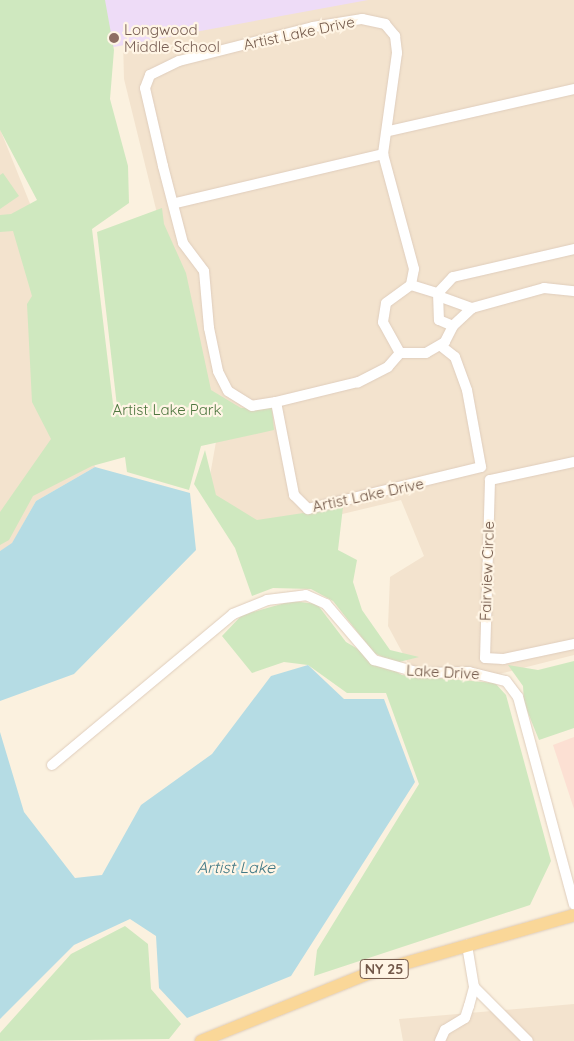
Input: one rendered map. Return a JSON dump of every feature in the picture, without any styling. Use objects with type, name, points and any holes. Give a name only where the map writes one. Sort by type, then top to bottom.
[{"type":"main road","name":"NY 25","points":[[201,1041],[364,975],[574,916]]},
{"type":"street","name":"Artist Lake Drive","points":[[400,353],[388,367],[358,382],[252,406],[235,398],[223,382],[204,298],[204,271],[183,243],[176,203],[145,88],[150,75],[162,66],[342,21],[385,24],[395,36],[397,53],[389,131],[384,154],[414,269],[411,285]]},
{"type":"street","points":[[389,131],[574,89]]},
{"type":"street","points":[[176,203],[384,154]]},
{"type":"street","points":[[453,326],[439,320],[440,295],[453,277],[574,249]]},
{"type":"street","points":[[472,308],[411,285],[384,307],[388,336],[400,353],[426,353],[441,346],[453,326],[472,308],[544,288],[574,291]]},
{"type":"street","name":"Artist Lake Drive","points":[[276,402],[294,495],[308,509],[481,467],[467,390],[454,357],[441,346]]},
{"type":"street","name":"Fairview Circle","points":[[574,462],[490,480],[485,658],[503,660],[574,644]]},
{"type":"street","name":"Lake Drive","points":[[52,765],[233,614],[267,600],[306,595],[326,604],[374,660],[420,673],[469,672],[506,681],[518,697],[574,905]]},
{"type":"street","points":[[440,1041],[445,1030],[466,1018],[474,986],[468,945]]},
{"type":"street","points":[[474,986],[528,1041]]},
{"type":"shaded area","name":"Longwood Middle School","points":[[67,0],[368,0],[76,54]]},
{"type":"shaded area","points":[[324,0],[574,0],[574,655],[424,693],[388,626],[390,577],[424,556],[401,500],[267,532],[206,498],[222,408],[199,384],[124,79],[123,40]]},
{"type":"shaded area","points":[[0,129],[47,246],[95,467],[36,501],[12,544],[0,551]]},
{"type":"shaded area","points":[[574,737],[574,809],[553,745]]},
{"type":"shaded area","points":[[574,1004],[574,1041],[403,1041],[399,1019]]},
{"type":"green space","name":"Artist Lake Park","points":[[0,0],[105,0],[114,50],[110,99],[128,166],[129,203],[92,229],[113,404],[118,415],[97,232],[162,208],[164,224],[186,273],[211,390],[241,408],[272,408],[274,430],[201,446],[189,490],[127,472],[125,457],[92,466],[33,496],[9,540],[0,545],[0,512],[51,439],[32,402],[27,304],[32,296],[13,231],[0,232],[0,215],[11,214],[37,200],[0,130]]},
{"type":"green space","points":[[3,173],[19,196],[0,209],[0,175]]},
{"type":"green space","points":[[205,450],[216,495],[257,520],[343,507],[338,550],[357,560],[353,582],[362,610],[390,650],[419,657],[395,663],[374,653],[333,601],[311,589],[273,588],[252,596],[235,548],[194,484]]},
{"type":"green space","points":[[292,601],[317,604],[346,642],[402,675],[495,683],[506,695],[551,861],[530,905],[314,976],[317,950],[419,784],[386,693],[347,693],[308,665],[284,662],[252,673],[222,636],[242,615]]},
{"type":"green space","points":[[574,661],[574,728],[539,740],[524,703],[523,686],[508,665],[538,670]]},
{"type":"green space","points":[[125,926],[148,944],[151,989],[181,1024],[169,1039],[0,1041],[0,1033],[71,954]]},
{"type":"water","points":[[95,467],[190,493],[196,550],[74,674],[0,701],[0,551],[12,543],[36,501]]},
{"type":"water","name":"Artist Lake","points":[[308,665],[344,699],[384,699],[415,782],[291,976],[187,1018],[159,988],[156,936],[130,919],[74,945],[0,1019],[0,732],[24,812],[75,878],[102,875],[141,805],[212,754],[271,676]]},
{"type":"place","name":"Longwood Middle School","points":[[114,38]]}]
